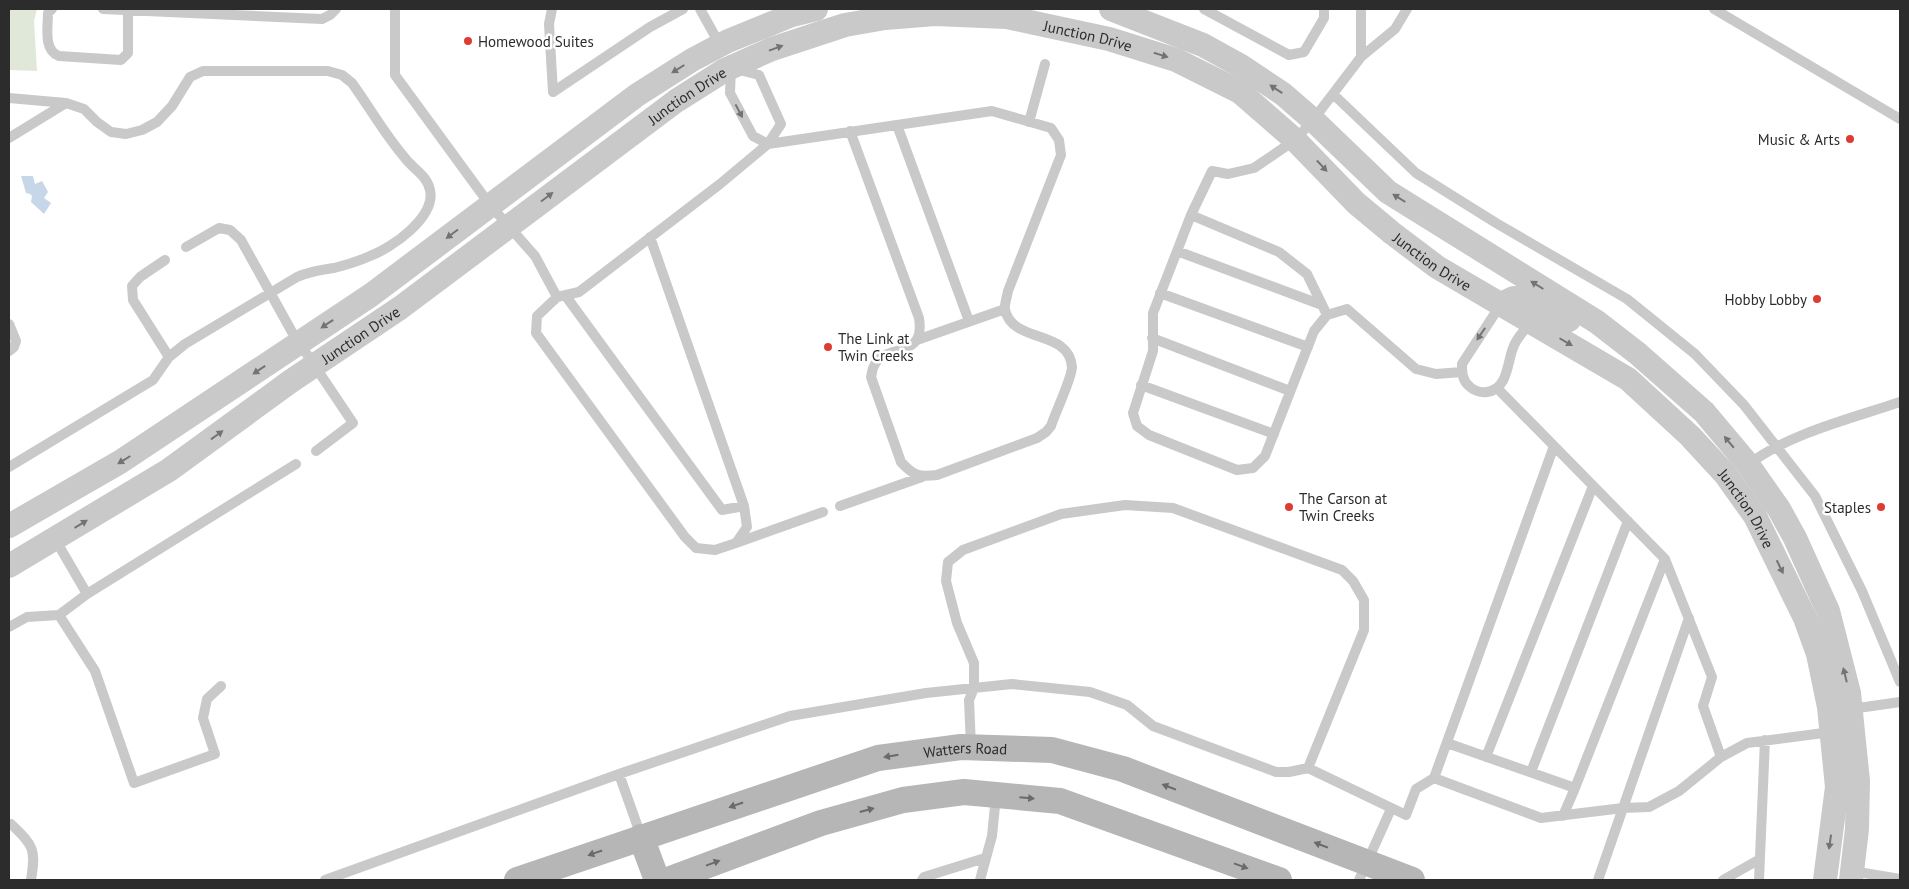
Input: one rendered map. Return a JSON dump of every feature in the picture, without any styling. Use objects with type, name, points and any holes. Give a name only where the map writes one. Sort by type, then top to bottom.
[{"type":"main road","name":"Watters Road","points":[[517,880],[878,758],[922,751],[971,747],[1052,750],[1123,769],[1363,872],[1412,880]]},
{"type":"main road","points":[[668,880],[821,823],[903,800],[964,792],[1060,801],[1280,880]]},
{"type":"main road","points":[[641,837],[657,880]]},
{"type":"street","name":"Junction Drive","points":[[9,566],[168,470],[315,365],[400,308],[676,101],[726,56],[792,15],[816,9]]},
{"type":"street","name":"Junction Drive","points":[[1111,9],[1203,45],[1241,66],[1283,94],[1388,192],[1597,322],[1628,346],[1704,412],[1739,472],[1755,516],[1805,618],[1818,654],[1829,707],[1837,787],[1825,880]]},
{"type":"street","name":"Junction Drive","points":[[9,526],[120,462],[371,295],[636,95],[692,60],[772,49],[845,25],[885,18],[935,14],[1002,13],[1109,39],[1176,60],[1240,92],[1295,140],[1356,203],[1392,233],[1437,267],[1628,379],[1690,436],[1739,472],[1779,509],[1795,538],[1828,610],[1849,693],[1858,781],[1857,830],[1852,876]]},
{"type":"street","points":[[1501,304],[1514,298],[1519,298],[1628,346]]},
{"type":"street","points":[[1831,732],[1836,736],[1840,748],[1843,807],[1857,830]]},
{"type":"lane","points":[[52,9],[48,12],[48,47],[52,54],[121,60],[128,53],[128,9]]},
{"type":"lane","points":[[103,9],[235,12],[322,19],[336,9]]},
{"type":"lane","points":[[395,9],[394,75],[490,205],[535,256],[561,296],[722,510],[744,506]]},
{"type":"lane","points":[[552,9],[549,24],[554,92],[670,12],[683,9]]},
{"type":"lane","points":[[700,9],[726,56],[730,93],[752,136],[768,144],[992,112],[1050,128],[1059,140],[1061,155],[1008,291],[1005,309],[1010,321],[1021,329],[1053,341],[1064,348],[1070,358],[1072,370],[1051,426],[1038,438],[937,475],[922,477],[840,506]]},
{"type":"lane","points":[[1204,9],[1289,55],[1304,52],[1324,18],[1324,9]]},
{"type":"lane","points":[[1361,9],[1361,57]]},
{"type":"lane","points":[[1407,9],[1395,29],[1361,57],[1313,120],[1295,140],[1254,168],[1228,174],[1212,171],[1191,215],[1153,313],[1153,352],[1133,413],[1137,426],[1149,435],[1237,470],[1253,468],[1265,456],[1314,331],[1327,315],[1347,309],[1416,369],[1436,374],[1462,368]]},
{"type":"lane","points":[[1714,9],[1900,119]]},
{"type":"lane","points":[[726,56],[759,75],[781,124],[768,144],[720,184],[579,292],[561,296],[538,316],[536,333],[685,538],[696,548],[715,550],[823,512]]},
{"type":"lane","points":[[1029,122],[1045,64]]},
{"type":"lane","points":[[9,98],[66,103],[84,109],[111,132],[126,134],[142,130],[156,122],[172,106],[190,77],[203,71],[328,71],[342,75],[352,83],[404,157],[423,175],[430,189],[431,201],[424,217],[396,242],[372,256],[332,268],[309,271],[185,344],[169,357],[154,380],[9,467]]},
{"type":"lane","points":[[1333,94],[1416,174],[1634,305],[1696,354],[1744,405],[1815,496],[1862,592],[1900,682]]},
{"type":"lane","points":[[9,138],[66,103]]},
{"type":"lane","points":[[897,125],[970,322]]},
{"type":"lane","points":[[850,132],[919,318],[921,330],[917,340]]},
{"type":"lane","points":[[1191,215],[1279,252],[1307,274],[1327,315]]},
{"type":"lane","points":[[186,248],[219,228],[230,230],[241,240],[270,294],[353,424],[316,451]]},
{"type":"lane","points":[[650,237],[744,506],[747,527],[736,543]]},
{"type":"lane","points":[[1177,250],[1322,305]]},
{"type":"lane","points":[[165,260],[140,277],[132,286],[133,300],[169,357]]},
{"type":"lane","points":[[1160,293],[1308,347]]},
{"type":"lane","points":[[1501,304],[1462,368],[1464,380],[1475,390],[1482,392],[1497,388],[1503,382],[1514,346],[1531,322]]},
{"type":"lane","points":[[922,477],[910,472],[902,462],[871,377],[874,364],[883,356],[907,347],[917,340],[1005,309]]},
{"type":"lane","points":[[9,324],[16,341],[14,347],[9,351]]},
{"type":"lane","points":[[1152,338],[1290,391]]},
{"type":"lane","points":[[1141,385],[1274,434]]},
{"type":"lane","points":[[1497,388],[1665,559],[1712,678],[1703,706],[1721,757]]},
{"type":"lane","points":[[1739,472],[1762,454],[1792,439],[1900,402]]},
{"type":"lane","points":[[326,880],[619,774],[790,716],[926,693],[1012,684],[1090,692],[1127,705],[1153,726],[1276,772],[1289,772],[1308,768],[1406,815],[1416,789],[1434,778],[1554,446]]},
{"type":"lane","points":[[9,627],[27,616],[59,615],[87,594],[296,464]]},
{"type":"lane","points":[[1486,757],[1593,486]]},
{"type":"lane","points":[[971,747],[969,700],[974,688],[974,663],[958,624],[946,581],[948,562],[963,550],[1061,514],[1125,505],[1173,508],[1342,570],[1353,580],[1364,600],[1364,630],[1308,768]]},
{"type":"lane","points":[[1531,772],[1628,521]]},
{"type":"lane","points":[[55,539],[87,594]]},
{"type":"lane","points":[[1563,816],[1665,559]]},
{"type":"lane","points":[[59,615],[95,671],[134,782],[215,754],[203,718],[207,699],[221,686]]},
{"type":"lane","points":[[1598,880],[1689,618]]},
{"type":"lane","points":[[1851,709],[1900,702]]},
{"type":"lane","points":[[1434,778],[1541,818],[1622,808],[1649,807],[1679,791],[1721,757],[1747,743],[1831,732]]},
{"type":"lane","points":[[1759,880],[1765,740]]},
{"type":"lane","points":[[1447,743],[1575,788]]},
{"type":"lane","points":[[619,774],[641,837]]},
{"type":"lane","points":[[980,880],[992,836],[996,795]]},
{"type":"lane","points":[[1363,872],[1391,809]]},
{"type":"lane","points":[[10,822],[24,836],[34,856],[31,880]]},
{"type":"lane","points":[[922,880],[924,877],[985,858]]},
{"type":"lane","points":[[1723,880],[1760,859]]},
{"type":"lane","points":[[1852,876],[1900,879]]},
{"type":"green space","points":[[9,9],[37,9],[34,21],[37,71],[9,70]]},
{"type":"water","points":[[21,176],[33,176],[35,184],[42,181],[48,192],[44,198],[51,203],[44,214],[31,202],[32,196],[26,193]]},
{"type":"place","name":"Homewood Suites","points":[[468,41]]},
{"type":"place","name":"Music & Arts","points":[[1850,139]]},
{"type":"place","name":"Hobby Lobby","points":[[1817,299]]},
{"type":"place","name":"The Link at Twin Creeks","points":[[828,347]]},
{"type":"place","name":"The Carson at Twin Creeks","points":[[1289,507]]},
{"type":"place","name":"Staples","points":[[1881,507]]}]
